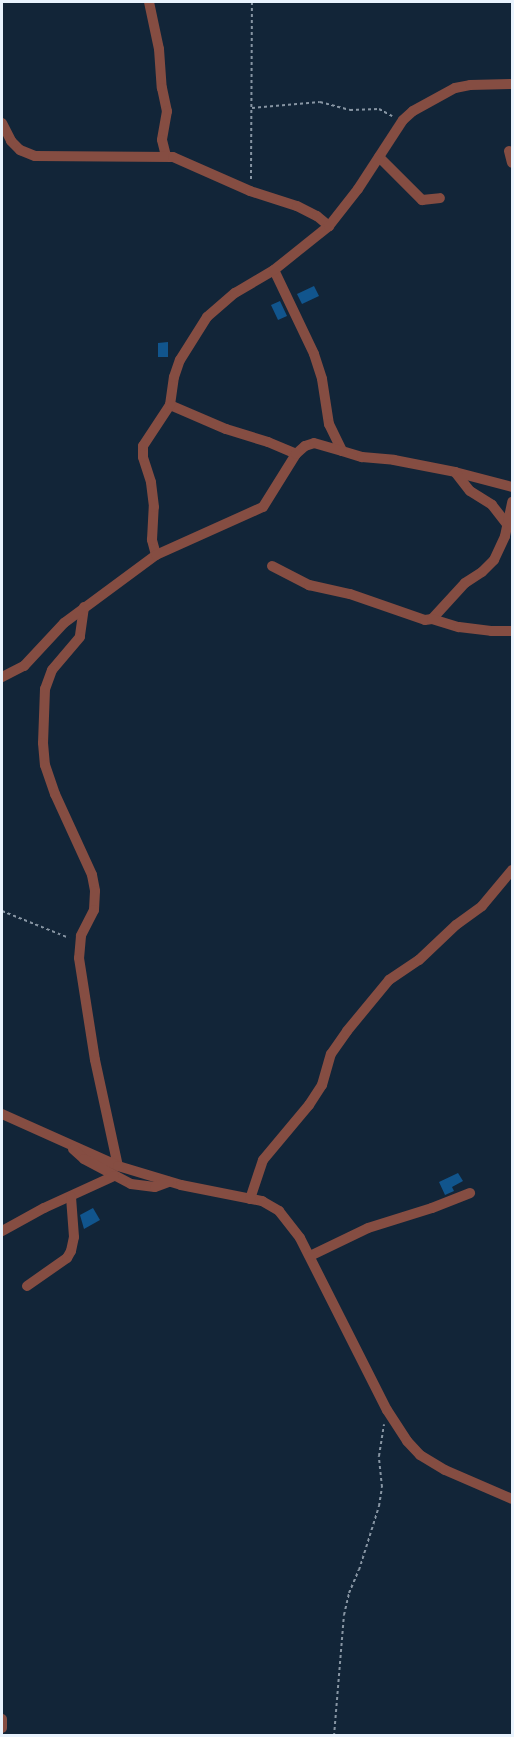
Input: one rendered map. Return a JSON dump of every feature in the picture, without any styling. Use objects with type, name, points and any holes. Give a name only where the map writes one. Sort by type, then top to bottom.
[{"type":"street","points":[[149,2],[159,49],[162,88],[168,111],[162,140],[166,156]]},
{"type":"street","points":[[156,555],[152,540],[154,507],[152,482],[143,457],[143,446],[170,405],[174,377],[180,360],[207,317],[242,288],[274,270],[329,226],[403,120],[425,104],[455,88],[470,85],[513,84]]},
{"type":"street","points":[[2,123],[11,141],[20,150],[35,156],[166,156],[187,162],[250,191],[297,206],[317,216],[329,226]]},
{"type":"street","points":[[509,151],[513,163]]},
{"type":"street","points":[[379,157],[422,200],[441,198]]},
{"type":"street","points":[[274,270],[314,354],[322,379],[329,424],[342,451]]},
{"type":"street","points":[[170,405],[226,429],[268,442],[296,454]]},
{"type":"street","points":[[2,677],[32,660],[64,623],[156,555],[255,513],[263,507],[296,454],[305,446],[324,436],[329,424]]},
{"type":"street","points":[[314,443],[362,457],[394,460],[455,472],[513,488]]},
{"type":"street","points":[[455,472],[470,491],[492,505],[507,524]]},
{"type":"street","points":[[432,619],[465,583],[482,572],[494,560],[505,536],[513,501]]},
{"type":"street","points":[[272,567],[309,585],[350,594],[412,616],[491,632],[513,630]]},
{"type":"street","points":[[84,607],[80,637],[52,670],[43,701],[45,765],[62,811],[92,874],[95,891],[94,910],[81,936],[79,950],[94,1060],[116,1171]]},
{"type":"street","points":[[250,1199],[263,1160],[309,1105],[322,1084],[331,1054],[347,1031],[389,980],[419,960],[456,925],[482,906],[513,870]]},
{"type":"street","points":[[2,1114],[68,1144],[116,1171],[250,1199],[262,1202],[279,1211],[294,1229],[310,1256],[387,1410],[406,1441],[420,1455],[445,1470],[513,1499]]},
{"type":"street","points":[[2,1231],[44,1208],[71,1197],[116,1171]]},
{"type":"street","points":[[310,1256],[368,1228],[432,1208],[470,1193]]},
{"type":"street","points":[[27,1286],[67,1258],[71,1251],[74,1237],[71,1197]]},
{"type":"street","points":[[2,1719],[2,1728]]},
{"type":"path","points":[[250,191],[252,2]]},
{"type":"path","points":[[252,108],[320,102],[351,110],[379,109],[403,120]]},
{"type":"path","points":[[2,911],[64,934],[79,950]]},
{"type":"path","points":[[334,1736],[345,1615],[349,1593],[359,1570],[379,1506],[382,1488],[380,1437],[387,1410]]},
{"type":"building","points":[[314,286],[319,296],[302,304],[297,294]]},
{"type":"building","points":[[280,301],[287,316],[278,320],[271,305]]},
{"type":"building","points":[[168,342],[168,357],[158,357],[158,343]]},
{"type":"building","points":[[458,1173],[463,1181],[452,1187],[454,1191],[445,1195],[439,1182]]},
{"type":"building","points":[[93,1208],[100,1220],[84,1229],[80,1215]]}]
